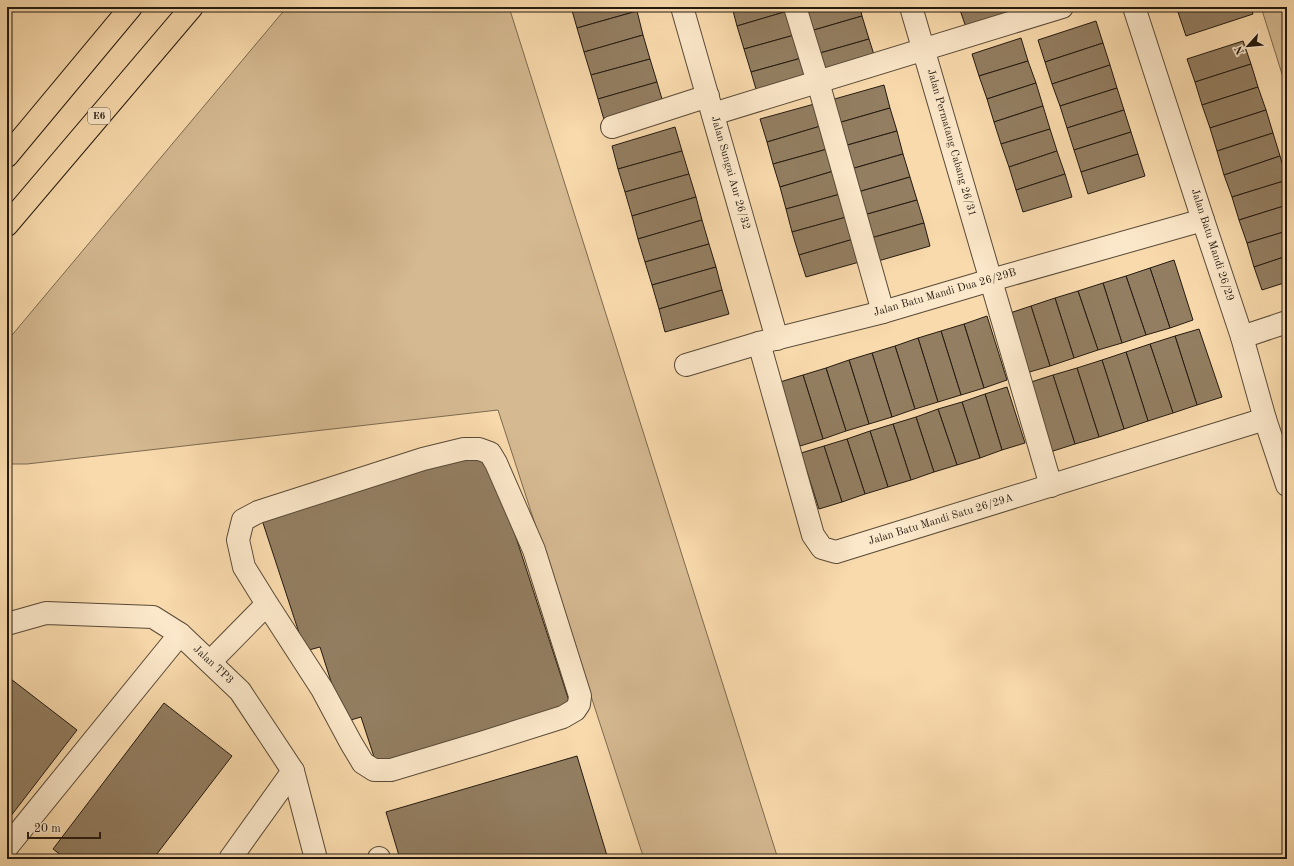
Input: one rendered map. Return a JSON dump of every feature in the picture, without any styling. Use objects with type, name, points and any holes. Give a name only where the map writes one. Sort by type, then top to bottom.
[{"type":"highway","points":[[7,156],[131,7]]},
{"type":"highway","name":"E6","points":[[7,225],[192,7]]},
{"type":"street","name":"Jalan Sungai Aur 26/32","points":[[682,7],[711,105],[768,341]]},
{"type":"street","points":[[795,7],[818,82],[883,312]]},
{"type":"street","name":"Jalan Permatang Cabang 26/31","points":[[911,7],[1051,486]]},
{"type":"street","points":[[612,127],[818,82],[1062,7]]},
{"type":"street","name":"Jalan Batu Mandi 26/29","points":[[1134,7],[1242,337],[1265,419],[1287,485]]},
{"type":"street","name":"Jalan Batu Mandi Dua 26/29B","points":[[686,365],[768,341],[883,312],[1203,220]]},
{"type":"street","points":[[1242,337],[1287,322]]},
{"type":"street","name":"Jalan Batu Mandi Satu 26/29A","points":[[768,341],[813,535],[822,548],[836,552],[1265,419]]},
{"type":"street","points":[[464,449],[479,449],[490,453],[496,463],[534,550],[580,696],[579,704],[575,710],[563,717],[391,770],[374,770],[363,763],[322,689],[267,604],[244,567],[238,540],[243,520],[258,512],[423,459],[464,449]]},
{"type":"street","points":[[210,662],[267,604]]},
{"type":"street","name":"Jalan TP3","points":[[7,624],[46,612],[153,617],[180,634],[240,691],[293,771],[316,859]]},
{"type":"street","points":[[7,847],[180,634]]},
{"type":"street","points":[[230,859],[293,771]]},
{"type":"shaded area","points":[[287,7],[509,7],[778,859],[644,859],[498,410],[27,464],[7,464],[7,341]]},
{"type":"shaded area","points":[[1261,7],[1287,7],[1287,90]]},
{"type":"building","points":[[571,7],[636,7],[637,11],[577,28]]},
{"type":"building","points":[[732,7],[791,7],[791,10],[737,26]]},
{"type":"building","points":[[811,7],[860,7],[862,16],[807,32],[800,10]]},
{"type":"building","points":[[970,7],[1024,7],[1027,14],[968,33],[960,10]]},
{"type":"building","points":[[1176,7],[1194,7],[1178,12]]},
{"type":"building","points":[[1194,7],[1251,7],[1253,14],[1186,36],[1178,12]]},
{"type":"building","points":[[791,10],[798,34],[744,49],[737,26]]},
{"type":"building","points":[[637,11],[643,35],[584,52],[577,28]]},
{"type":"building","points":[[862,16],[869,39],[813,55],[807,32]]},
{"type":"building","points":[[1096,21],[1103,43],[1045,62],[1038,40]]},
{"type":"building","points":[[798,34],[805,57],[751,72],[744,49]]},
{"type":"building","points":[[643,35],[650,59],[591,75],[584,52]]},
{"type":"building","points":[[1021,38],[1028,61],[979,76],[972,54]]},
{"type":"building","points":[[869,39],[876,61],[820,77],[813,55]]},
{"type":"building","points":[[1243,41],[1251,64],[1195,82],[1187,59]]},
{"type":"building","points":[[1103,43],[1110,65],[1052,84],[1045,62]]},
{"type":"building","points":[[805,57],[812,81],[758,96],[751,72]]},
{"type":"building","points":[[650,59],[657,82],[598,99],[591,75]]},
{"type":"building","points":[[1028,61],[1036,83],[987,99],[979,76]]},
{"type":"building","points":[[1251,64],[1258,87],[1202,105],[1195,82]]},
{"type":"building","points":[[1110,65],[1117,88],[1060,106],[1052,84]]},
{"type":"building","points":[[657,82],[664,106],[605,123],[598,99]]},
{"type":"building","points":[[1036,83],[1043,106],[994,122],[987,99]]},
{"type":"building","points":[[884,85],[890,108],[838,123],[831,100]]},
{"type":"building","points":[[1258,87],[1266,110],[1210,128],[1202,105]]},
{"type":"building","points":[[1117,88],[1124,110],[1067,128],[1060,106]]},
{"type":"building","points":[[818,103],[824,125],[767,142],[760,119]]},
{"type":"building","points":[[1043,106],[1050,129],[1001,144],[994,122]]},
{"type":"building","points":[[890,108],[897,131],[844,146],[838,123]]},
{"type":"building","points":[[1124,110],[1131,132],[1074,150],[1067,128]]},
{"type":"building","points":[[1266,110],[1273,133],[1217,151],[1210,128]]},
{"type":"building","points":[[824,125],[831,148],[773,164],[767,142]]},
{"type":"building","points":[[675,127],[682,151],[618,169],[612,146]]},
{"type":"building","points":[[1050,129],[1057,151],[1009,167],[1001,144]]},
{"type":"building","points":[[897,131],[903,154],[851,169],[844,146]]},
{"type":"building","points":[[1131,132],[1138,154],[1081,172],[1074,150]]},
{"type":"building","points":[[1273,133],[1280,156],[1224,175],[1217,151]]},
{"type":"building","points":[[831,148],[837,170],[780,187],[773,164]]},
{"type":"building","points":[[682,151],[689,174],[625,192],[618,169]]},
{"type":"building","points":[[1057,151],[1065,174],[1016,190],[1009,167]]},
{"type":"building","points":[[903,154],[910,177],[858,192],[851,169]]},
{"type":"building","points":[[1138,154],[1145,176],[1088,194],[1081,172]]},
{"type":"building","points":[[1280,156],[1287,180],[1232,197],[1224,175]]},
{"type":"building","points":[[837,170],[844,193],[786,209],[780,187]]},
{"type":"building","points":[[689,174],[696,197],[632,216],[625,192]]},
{"type":"building","points":[[1065,174],[1072,197],[1023,212],[1016,190]]},
{"type":"building","points":[[910,177],[917,200],[864,215],[858,192]]},
{"type":"building","points":[[1287,180],[1287,205],[1239,220],[1232,197]]},
{"type":"building","points":[[844,193],[850,216],[792,232],[786,209]]},
{"type":"building","points":[[696,197],[702,220],[638,239],[632,216]]},
{"type":"building","points":[[917,200],[924,223],[871,238],[864,215]]},
{"type":"building","points":[[1287,205],[1287,231],[1247,243],[1239,220]]},
{"type":"building","points":[[850,216],[857,238],[799,255],[792,232]]},
{"type":"building","points":[[702,220],[709,244],[645,262],[638,239]]},
{"type":"building","points":[[924,223],[930,246],[878,261],[871,238]]},
{"type":"building","points":[[1287,231],[1287,256],[1254,267],[1247,243]]},
{"type":"building","points":[[857,238],[863,261],[806,277],[799,255]]},
{"type":"building","points":[[709,244],[716,267],[652,285],[645,262]]},
{"type":"building","points":[[1287,256],[1287,282],[1262,290],[1254,267]]},
{"type":"building","points":[[1174,260],[1193,320],[1170,328],[1150,268]]},
{"type":"building","points":[[716,267],[722,290],[659,309],[652,285]]},
{"type":"building","points":[[1150,268],[1170,328],[1146,335],[1126,276]]},
{"type":"building","points":[[1126,276],[1146,335],[1122,343],[1103,283]]},
{"type":"building","points":[[1103,283],[1122,343],[1098,350],[1078,291]]},
{"type":"building","points":[[722,290],[729,314],[665,332],[659,309]]},
{"type":"building","points":[[1078,291],[1098,350],[1074,358],[1055,298]]},
{"type":"building","points":[[1055,298],[1074,358],[1050,366],[1031,306]]},
{"type":"building","points":[[1031,306],[1050,366],[1026,373],[1007,314]]},
{"type":"building","points":[[987,316],[1007,380],[984,388],[964,324]]},
{"type":"building","points":[[964,324],[984,388],[961,395],[941,331]]},
{"type":"building","points":[[1199,329],[1222,397],[1197,405],[1175,336]]},
{"type":"building","points":[[941,331],[961,395],[938,402],[918,338]]},
{"type":"building","points":[[1175,336],[1197,405],[1173,413],[1150,344]]},
{"type":"building","points":[[918,338],[938,402],[915,409],[895,346]]},
{"type":"building","points":[[1150,344],[1173,413],[1148,421],[1126,352]]},
{"type":"building","points":[[895,346],[915,409],[892,417],[872,353]]},
{"type":"building","points":[[1126,352],[1148,421],[1124,429],[1102,360]]},
{"type":"building","points":[[872,353],[892,417],[869,424],[849,360]]},
{"type":"building","points":[[849,360],[869,424],[846,431],[826,368]]},
{"type":"building","points":[[1102,360],[1124,429],[1099,437],[1077,368]]},
{"type":"building","points":[[826,368],[846,431],[823,439],[803,375]]},
{"type":"building","points":[[1077,368],[1099,437],[1075,444],[1053,375]]},
{"type":"building","points":[[803,375],[823,439],[800,446],[780,382]]},
{"type":"building","points":[[1053,375],[1075,444],[1050,452],[1028,383]]},
{"type":"building","points":[[1007,387],[1025,443],[1002,450],[985,394]]},
{"type":"building","points":[[985,394],[1002,450],[980,458],[962,402]]},
{"type":"building","points":[[962,402],[980,458],[957,465],[938,409]]},
{"type":"building","points":[[938,409],[957,465],[934,472],[916,417]]},
{"type":"building","points":[[916,417],[934,472],[911,480],[893,424]]},
{"type":"building","points":[[893,424],[911,480],[888,487],[870,431]]},
{"type":"building","points":[[870,431],[888,487],[865,494],[847,439]]},
{"type":"building","points":[[847,439],[865,494],[842,502],[824,446]]},
{"type":"building","points":[[824,446],[842,502],[819,509],[801,453]]},
{"type":"building","points":[[487,448],[570,704],[377,766],[361,717],[344,722],[320,647],[305,651],[262,520]]},
{"type":"building","points":[[7,676],[77,730],[7,821]]},
{"type":"building","points":[[164,703],[232,756],[153,859],[66,859],[53,849]]},
{"type":"building","points":[[577,756],[608,859],[400,859],[386,812]]}]
